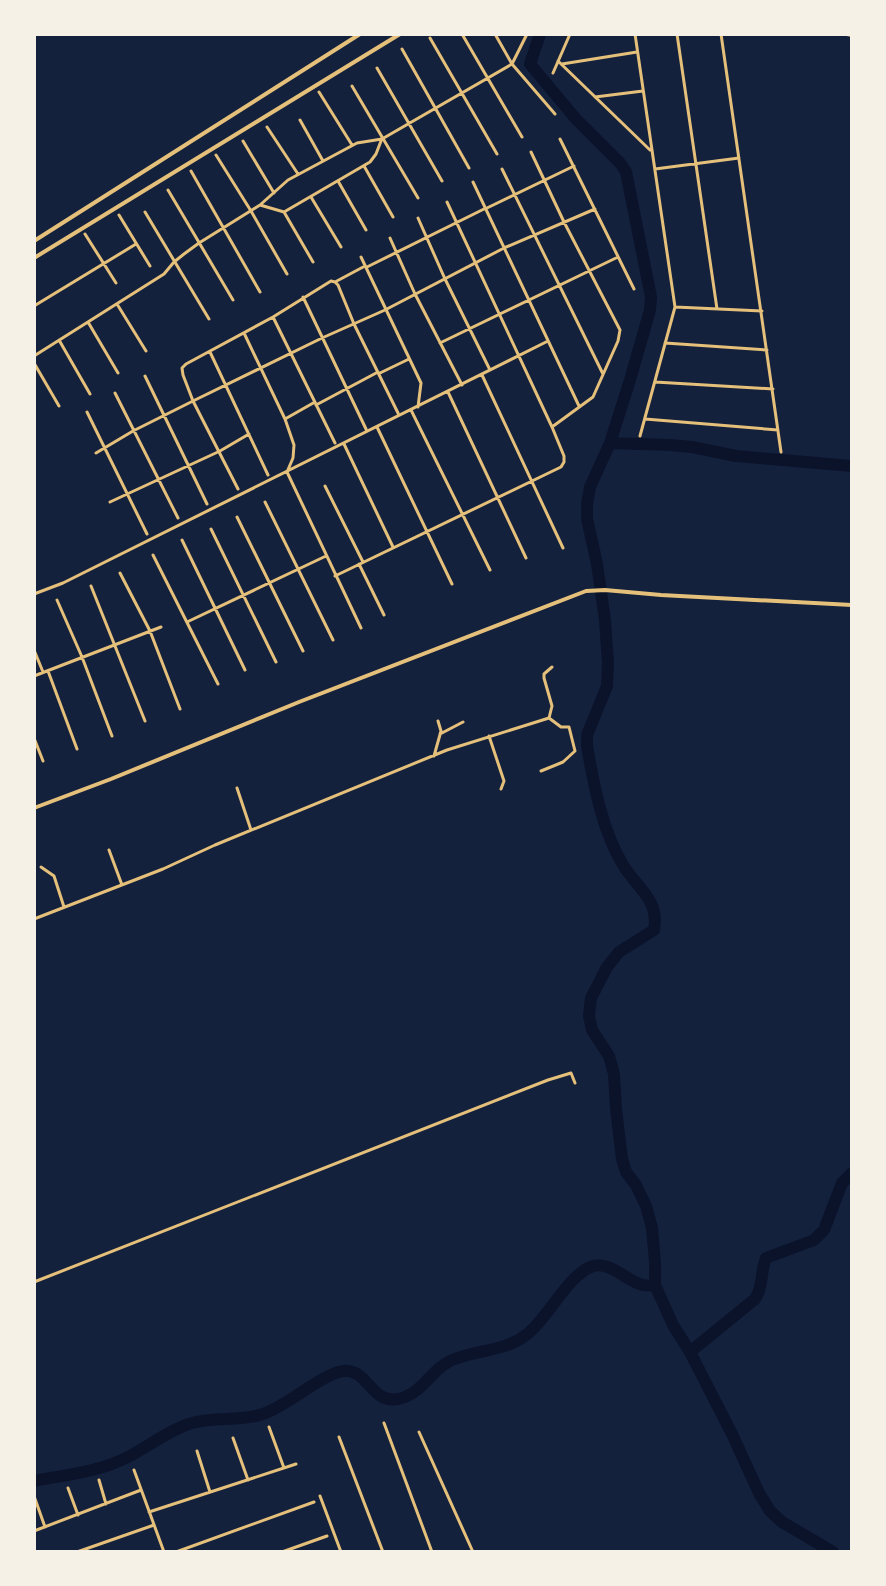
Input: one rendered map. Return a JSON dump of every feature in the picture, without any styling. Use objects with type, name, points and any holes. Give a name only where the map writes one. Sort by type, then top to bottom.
[{"type":"street","points":[[34,241],[360,34]]},
{"type":"street","points":[[34,258],[400,34]]},
{"type":"street","points":[[462,34],[522,137]]},
{"type":"street","points":[[495,34],[512,64],[555,114]]},
{"type":"street","points":[[34,356],[164,274],[199,243],[260,205],[298,174],[360,141],[382,139],[512,64],[527,34]]},
{"type":"street","points":[[553,73],[570,34]]},
{"type":"street","points":[[635,34],[675,307],[640,436]]},
{"type":"street","points":[[677,34],[717,309]]},
{"type":"street","points":[[721,34],[781,452]]},
{"type":"street","points":[[430,38],[497,154]]},
{"type":"street","points":[[402,49],[469,168]]},
{"type":"street","points":[[560,62],[637,52]]},
{"type":"street","points":[[560,62],[650,151]]},
{"type":"street","points":[[377,68],[442,181]]},
{"type":"street","points":[[352,86],[418,198]]},
{"type":"street","points":[[595,97],[643,91]]},
{"type":"street","points":[[319,92],[352,145]]},
{"type":"street","points":[[300,120],[323,161]]},
{"type":"street","points":[[267,127],[298,174]]},
{"type":"street","points":[[284,212],[374,159],[382,139]]},
{"type":"street","points":[[560,139],[634,289]]},
{"type":"street","points":[[243,141],[274,193]]},
{"type":"street","points":[[531,152],[620,330],[593,397],[552,427]]},
{"type":"street","points":[[216,155],[287,274]]},
{"type":"street","points":[[654,170],[739,158]]},
{"type":"street","points":[[364,166],[393,217]]},
{"type":"street","points":[[238,489],[193,401],[183,375],[182,368],[186,364],[273,317],[331,281],[335,282],[574,166]]},
{"type":"street","points":[[502,169],[603,374]]},
{"type":"street","points":[[191,171],[260,292]]},
{"type":"street","points":[[338,181],[366,230]]},
{"type":"street","points":[[473,182],[579,406]]},
{"type":"street","points":[[168,190],[233,300]]},
{"type":"street","points":[[311,197],[341,247]]},
{"type":"street","points":[[335,576],[561,467],[564,462],[552,427],[447,202]]},
{"type":"street","points":[[260,205],[284,212],[313,262]]},
{"type":"street","points":[[96,453],[133,431],[385,310],[504,248],[595,209]]},
{"type":"street","points":[[145,212],[209,319]]},
{"type":"street","points":[[119,215],[150,266]]},
{"type":"street","points":[[418,218],[490,371]]},
{"type":"street","points":[[85,234],[116,283]]},
{"type":"street","points":[[390,238],[462,385]]},
{"type":"street","points":[[34,306],[136,244]]},
{"type":"street","points":[[361,257],[421,383],[418,407]]},
{"type":"street","points":[[440,343],[618,257]]},
{"type":"street","points":[[335,282],[398,413]]},
{"type":"street","points":[[303,297],[366,429]]},
{"type":"street","points":[[117,304],[146,351]]},
{"type":"street","points":[[675,307],[762,311]]},
{"type":"street","points":[[273,317],[335,443]]},
{"type":"street","points":[[88,322],[118,373]]},
{"type":"street","points":[[244,333],[294,445],[287,472],[361,628]]},
{"type":"street","points":[[59,340],[90,394]]},
{"type":"street","points":[[34,594],[63,583],[548,341]]},
{"type":"street","points":[[665,343],[767,350]]},
{"type":"street","points":[[210,352],[268,475]]},
{"type":"street","points":[[285,419],[409,359]]},
{"type":"street","points":[[34,363],[59,406]]},
{"type":"street","points":[[482,375],[563,548]]},
{"type":"street","points":[[145,376],[207,504]]},
{"type":"street","points":[[655,382],[773,389]]},
{"type":"street","points":[[448,392],[526,558]]},
{"type":"street","points":[[115,393],[178,518]]},
{"type":"street","points":[[411,410],[490,570]]},
{"type":"street","points":[[87,412],[147,534]]},
{"type":"street","points":[[645,419],[778,430]]},
{"type":"street","points":[[377,427],[452,584]]},
{"type":"street","points":[[110,502],[220,451],[249,434]]},
{"type":"street","points":[[344,444],[393,547]]},
{"type":"street","points":[[325,486],[384,615]]},
{"type":"street","points":[[265,502],[333,640]]},
{"type":"street","points":[[237,517],[303,651]]},
{"type":"street","points":[[211,529],[276,662]]},
{"type":"street","points":[[182,540],[245,670]]},
{"type":"street","points":[[153,555],[218,684]]},
{"type":"street","points":[[187,622],[326,556]]},
{"type":"street","points":[[120,573],[150,631],[180,709]]},
{"type":"street","points":[[91,586],[145,721]]},
{"type":"street","points":[[34,808],[586,591],[852,605]]},
{"type":"street","points":[[57,600],[112,736]]},
{"type":"street","points":[[34,676],[161,627]]},
{"type":"street","points":[[34,650],[46,671],[77,749]]},
{"type":"street","points":[[549,718],[552,706],[544,674],[552,667]]},
{"type":"street","points":[[34,919],[434,756],[549,718]]},
{"type":"street","points":[[541,771],[563,762],[575,751],[569,727],[561,727],[549,718]]},
{"type":"street","points":[[434,756],[440,734],[438,721]]},
{"type":"street","points":[[440,734],[463,722]]},
{"type":"street","points":[[489,736],[504,781],[501,789]]},
{"type":"street","points":[[34,738],[43,761]]},
{"type":"street","points":[[237,788],[251,830]]},
{"type":"street","points":[[109,850],[122,885]]},
{"type":"street","points":[[41,867],[54,876],[64,907]]},
{"type":"street","points":[[34,1282],[548,1080],[571,1073],[575,1083]]},
{"type":"street","points":[[384,1423],[432,1552]]},
{"type":"street","points":[[269,1427],[284,1468]]},
{"type":"street","points":[[419,1432],[473,1552]]},
{"type":"street","points":[[339,1437],[383,1552]]},
{"type":"street","points":[[233,1438],[248,1480]]},
{"type":"street","points":[[197,1451],[210,1492]]},
{"type":"street","points":[[149,1512],[296,1464]]},
{"type":"street","points":[[134,1470],[164,1552]]},
{"type":"street","points":[[99,1480],[106,1504]]},
{"type":"street","points":[[68,1488],[78,1515]]},
{"type":"street","points":[[34,1531],[141,1490]]},
{"type":"street","points":[[34,1496],[45,1527]]},
{"type":"street","points":[[320,1496],[341,1552]]},
{"type":"street","points":[[176,1552],[314,1502]]},
{"type":"street","points":[[77,1552],[154,1525]]},
{"type":"street","points":[[282,1552],[327,1536]]},
{"type":"waterway","points":[[540,34],[530,64],[626,172],[651,297],[630,380],[610,443],[590,487],[587,504],[605,620],[608,663],[607,686],[587,735],[587,746],[604,823],[623,865],[651,902],[655,920],[654,930],[619,952],[607,967],[591,998],[589,1016],[592,1030],[609,1056],[614,1074],[622,1159],[646,1206],[652,1228],[655,1285],[673,1325],[690,1352],[770,1511],[782,1522],[833,1552]]},
{"type":"waterway","points":[[610,443],[692,447],[736,456],[852,466]]},
{"type":"waterway","points":[[690,1352],[755,1299],[766,1258],[814,1240],[824,1230],[842,1183],[852,1173]]},
{"type":"waterway","points":[[34,1481],[117,1462],[192,1423],[263,1414],[343,1371],[359,1376],[385,1398],[405,1397],[452,1360],[509,1344],[526,1335],[575,1278],[593,1266],[606,1266],[637,1283],[655,1285]]}]
